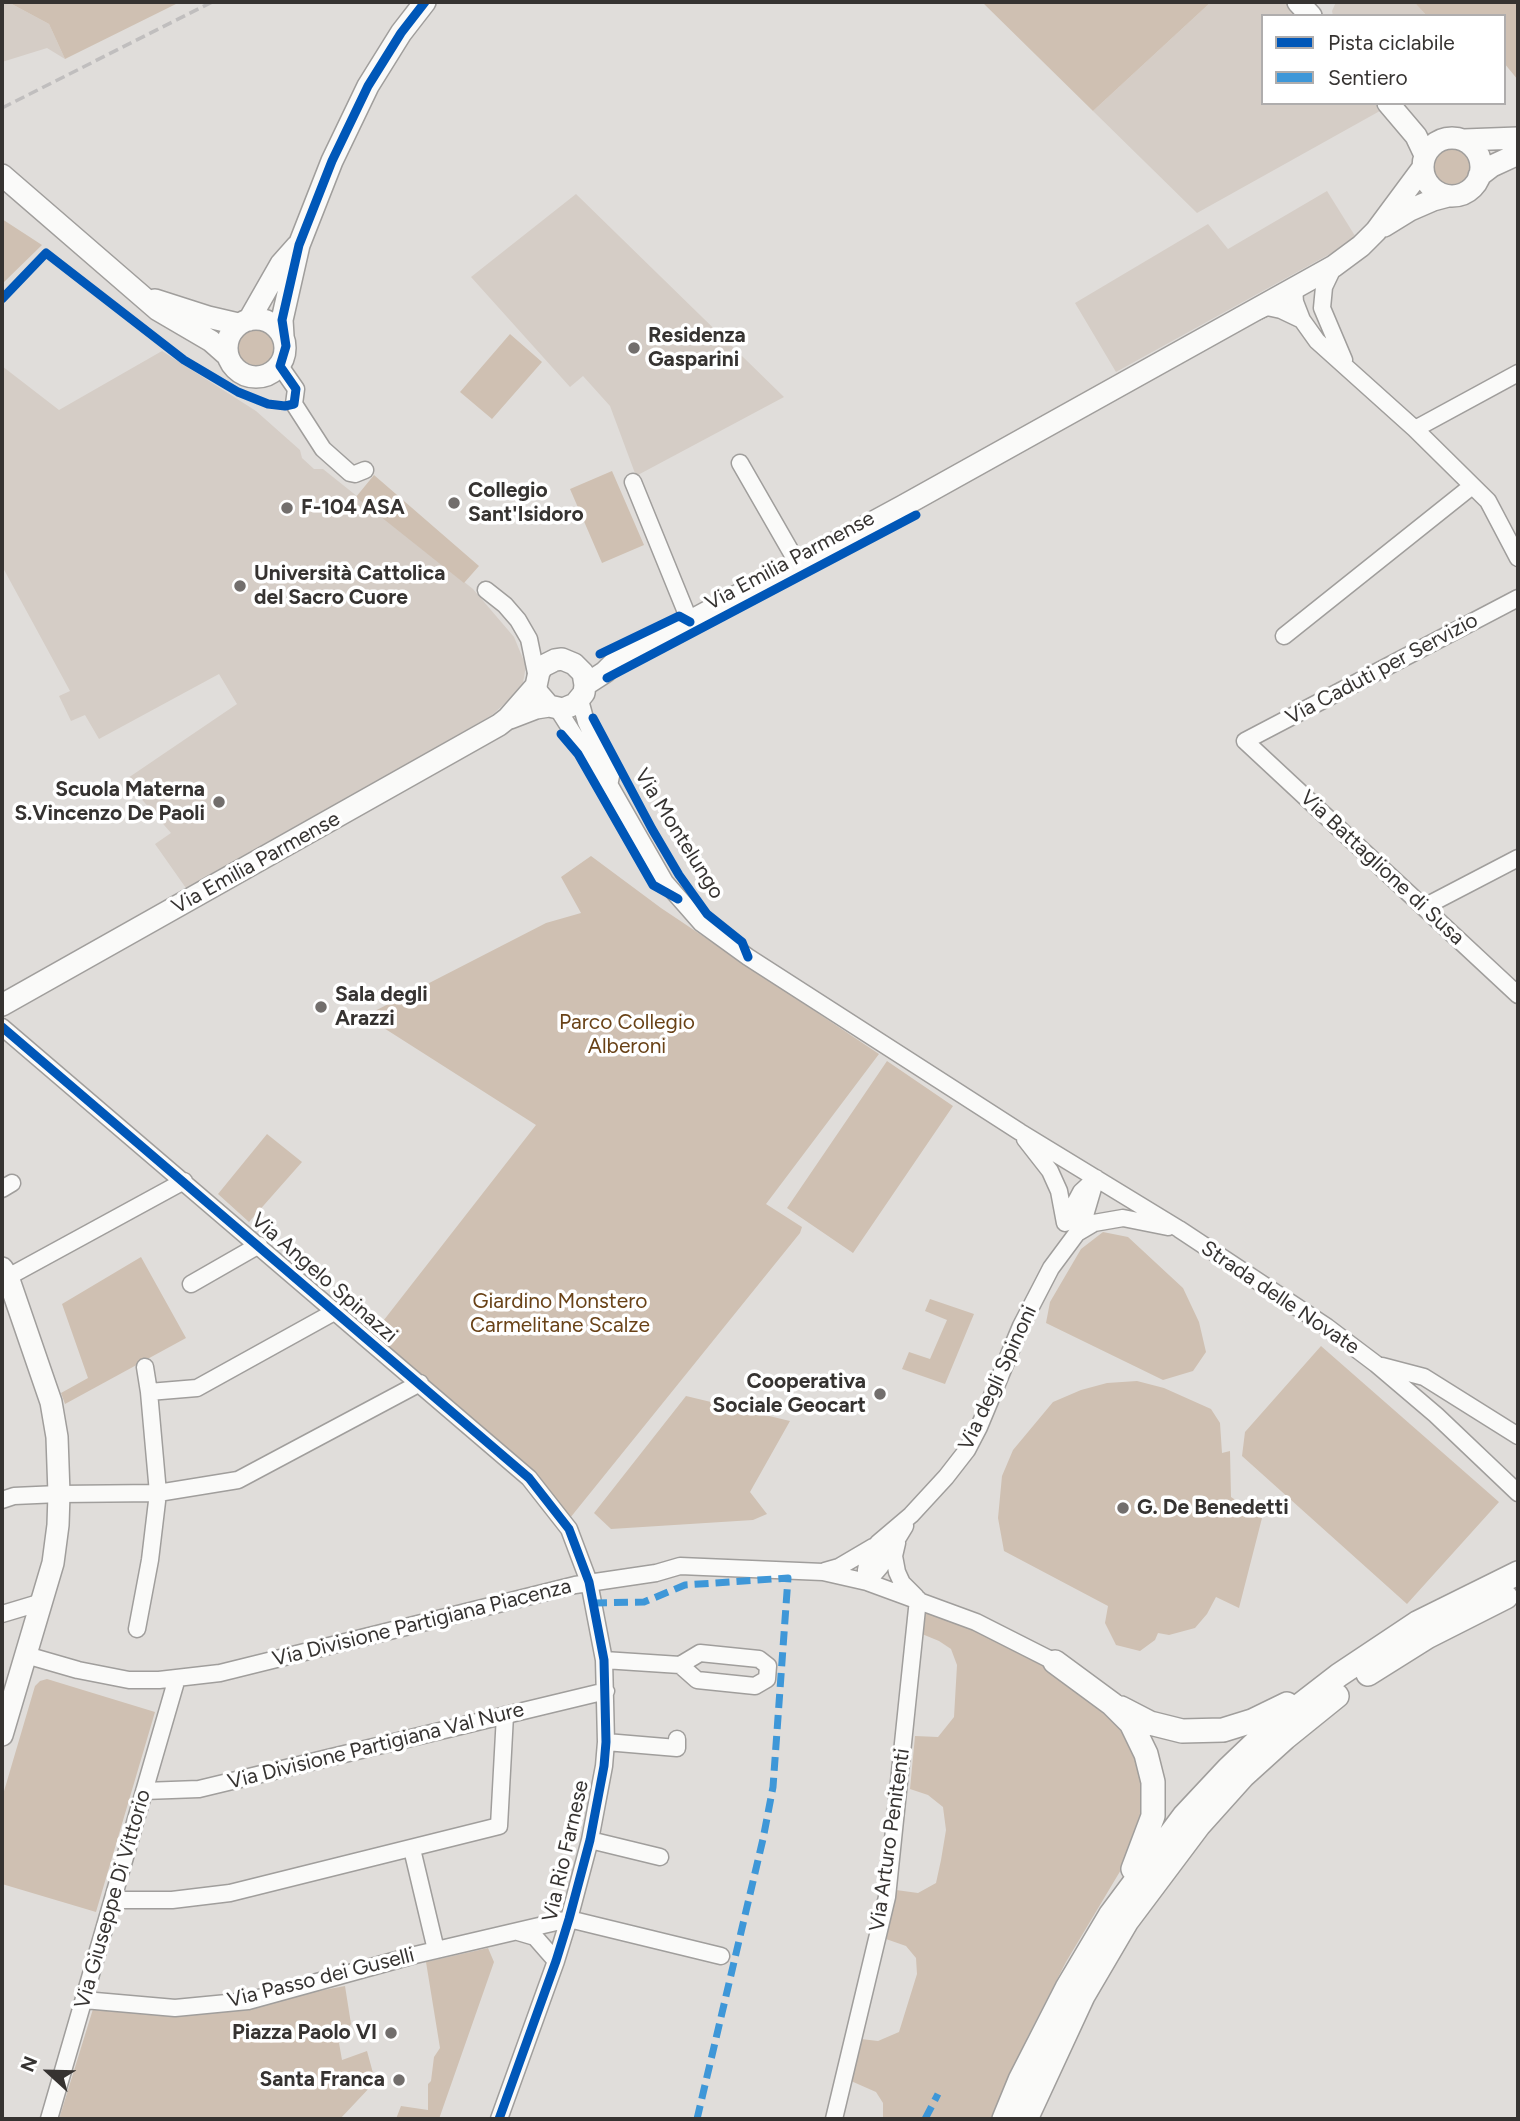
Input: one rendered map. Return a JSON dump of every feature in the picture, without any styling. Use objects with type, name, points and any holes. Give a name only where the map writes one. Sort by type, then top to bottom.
[{"type":"highway","points":[[1111,1914],[1184,1816],[1273,1726],[1339,1675],[1417,1623],[1518,1573]]},
{"type":"highway","points":[[1026,2119],[1083,1996],[1127,1921],[1199,1825],[1243,1776],[1350,1686],[1427,1637],[1518,1590]]},
{"type":"highway","points":[[1004,2119],[1020,2080],[1067,1988],[1111,1914],[1140,1854],[1153,1816],[1153,1782],[1146,1754],[1131,1723],[1112,1704],[1055,1662]]},
{"type":"highway","points":[[1112,1704],[1150,1723],[1182,1731],[1223,1730],[1252,1721],[1339,1675]]},
{"type":"main road","points":[[283,336],[284,309],[299,245],[332,161],[368,86],[401,33],[425,2]]},
{"type":"main road","points":[[1390,105],[1416,136],[1425,179],[1431,187],[1448,196],[1467,191],[1479,176],[1492,166],[1518,154]]},
{"type":"main road","points":[[1402,105],[1419,122],[1476,151],[1481,167],[1479,176]]},
{"type":"main road","points":[[1423,162],[1434,144],[1456,139],[1518,138]]},
{"type":"main road","name":"Via Emilia Parmense","points":[[2,1005],[441,759],[508,718],[553,707],[569,707],[615,662],[798,564],[1334,266],[1376,231],[1423,162]]},
{"type":"main road","points":[[2,175],[158,310],[211,341],[228,356],[236,370],[251,378],[264,377],[280,366],[286,346],[279,330],[267,321],[244,322],[146,298]]},
{"type":"main road","name":"Via Emilia Parmense","points":[[1376,231],[1410,211],[1448,196]]},
{"type":"main road","points":[[228,356],[232,333],[244,322],[281,264],[299,245]]},
{"type":"main road","name":"Via Emilia Parmense","points":[[508,718],[536,682],[543,666],[549,662],[608,659],[615,662]]},
{"type":"main road","points":[[568,662],[583,673],[582,692]]},
{"type":"main road","points":[[536,682],[540,698],[553,707]]},
{"type":"main road","points":[[2,1735],[42,1602],[56,1542],[59,1494],[57,1437],[51,1402],[5,1273]]},
{"type":"street","points":[[1334,266],[1324,287],[1322,309],[1348,368]]},
{"type":"street","points":[[1294,288],[1295,302],[1302,320],[1317,341],[1415,429],[1488,501],[1513,536],[1518,558]]},
{"type":"street","points":[[1246,315],[1267,307],[1302,320]]},
{"type":"street","points":[[280,366],[296,389],[295,404],[323,449],[350,472],[355,474],[365,470]]},
{"type":"street","points":[[1415,429],[1518,373]]},
{"type":"street","points":[[740,463],[798,564]]},
{"type":"street","points":[[633,482],[690,622]]},
{"type":"street","points":[[1284,636],[1472,486]]},
{"type":"street","points":[[486,590],[512,612],[529,639],[536,682]]},
{"type":"street","name":"Via Caduti per Servizio","points":[[1245,741],[1518,598]]},
{"type":"street","points":[[529,639],[568,662]]},
{"type":"street","name":"Via Montelungo","points":[[582,692],[586,722],[611,776],[609,783]]},
{"type":"street","name":"Via Montelungo","points":[[553,707],[603,780],[609,783],[665,882],[701,923],[738,951],[1020,1132]]},
{"type":"street","name":"Via Battaglione di Susa","points":[[1245,741],[1518,995]]},
{"type":"street","points":[[1424,907],[1518,858]]},
{"type":"street","name":"Via Angelo Spinazzi","points":[[2,1027],[528,1478],[569,1530],[589,1582]]},
{"type":"street","points":[[1020,1132],[1050,1171],[1071,1228],[1123,1218],[1179,1229]]},
{"type":"street","name":"Strada delle Novate","points":[[1020,1132],[1179,1229],[1327,1327],[1436,1415],[1518,1493]]},
{"type":"street","name":"Via degli Spinoni","points":[[823,1572],[839,1567],[878,1543],[911,1515],[967,1450],[1021,1326],[1071,1228],[1086,1212],[1096,1178]]},
{"type":"street","points":[[5,1273],[184,1181]]},
{"type":"street","points":[[191,1284],[259,1245]]},
{"type":"street","points":[[149,1392],[197,1388],[336,1311]]},
{"type":"street","points":[[1376,1364],[1424,1377],[1518,1436]]},
{"type":"street","points":[[137,1629],[150,1560],[158,1493],[145,1367]]},
{"type":"street","points":[[2,1500],[14,1496],[158,1493],[238,1480],[420,1383]]},
{"type":"street","name":"Via degli Spinoni","points":[[867,1582],[880,1567],[911,1515]]},
{"type":"street","points":[[898,1539],[894,1556],[897,1572],[902,1583],[918,1599]]},
{"type":"street","points":[[867,1582],[866,1570],[878,1543]]},
{"type":"street","name":"Via Divisione Partigiana Piacenza","points":[[26,1655],[87,1672],[129,1680],[220,1674],[589,1582],[656,1573],[680,1566],[823,1572],[867,1582],[976,1622],[1055,1662]]},
{"type":"street","name":"Via Rio Farnese","points":[[499,2119],[556,1961],[590,1840],[606,1742],[606,1691],[604,1660],[589,1582]]},
{"type":"street","name":"Via Arturo Penitenti","points":[[834,2119],[887,1897],[918,1599]]},
{"type":"street","points":[[2,1614],[42,1602]]},
{"type":"street","points":[[604,1660],[680,1665],[700,1653],[759,1658],[768,1666],[767,1679],[755,1686],[696,1680],[680,1665]]},
{"type":"street","name":"Via Giuseppe Di Vittorio","points":[[49,2119],[177,1678]]},
{"type":"street","name":"Via Divisione Partigiana Val Nure","points":[[144,1791],[199,1789],[606,1691]]},
{"type":"street","points":[[113,1900],[172,1900],[230,1893],[499,1826],[505,1715]]},
{"type":"street","points":[[606,1742],[677,1748],[677,1739]]},
{"type":"street","name":"Via Rio Farnese","points":[[590,1840],[660,1857]]},
{"type":"street","points":[[412,1849],[436,1950]]},
{"type":"street","name":"Via Passo dei Guselli","points":[[83,2000],[175,2008],[248,2001],[436,1950],[569,1919],[721,1956]]},
{"type":"street","points":[[515,1932],[535,1937],[556,1961]]},
{"type":"shaded area","points":[[2,2],[8,2],[49,24],[65,59],[47,48],[2,62]]},
{"type":"shaded area","points":[[1211,2],[1287,2],[1299,14],[1261,14],[1261,105],[1387,107],[1197,213],[1093,111]]},
{"type":"shaded area","points":[[1336,2],[1414,2],[1425,14],[1333,14]]},
{"type":"shaded area","points":[[1327,191],[1357,239],[1116,372],[1075,303],[1208,224],[1228,249]]},
{"type":"shaded area","name":"Residenza Gasparini","points":[[576,194],[784,397],[636,476],[610,406],[583,376],[570,387],[471,277]]},
{"type":"shaded area","name":"Università Cattolica del Sacro Cuore","points":[[162,351],[256,411],[300,450],[302,458],[314,469],[323,469],[473,589],[514,637],[526,666],[522,688],[492,715],[188,891],[155,844],[171,833],[125,780],[237,704],[219,674],[99,739],[85,715],[71,721],[59,696],[70,691],[2,566],[2,366],[59,410]]},
{"type":"green space","points":[[8,2],[180,2],[65,59],[49,24]]},
{"type":"green space","points":[[982,2],[1211,2],[1093,111]]},
{"type":"green space","points":[[1414,2],[1518,2],[1518,80],[1506,65],[1506,14],[1425,14]]},
{"type":"green space","points":[[1451,147],[1465,152],[1470,166],[1465,180],[1451,185],[1437,180],[1432,166],[1437,152]]},
{"type":"green space","points":[[2,219],[42,245],[2,284]]},
{"type":"green space","points":[[257,327],[271,333],[277,347],[271,361],[257,367],[243,361],[237,347],[243,333]]},
{"type":"green space","points":[[510,334],[542,362],[492,419],[460,392]]},
{"type":"green space","points":[[612,471],[644,545],[602,563],[570,489]]},
{"type":"green space","points":[[374,475],[479,566],[464,583],[356,497]]},
{"type":"green space","points":[[591,856],[661,908],[879,1054],[766,1204],[802,1227],[800,1233],[570,1518],[373,1334],[536,1125],[365,1016],[546,923],[581,913],[561,877]]},
{"type":"green space","points":[[887,1061],[953,1106],[853,1253],[787,1208]]},
{"type":"green space","points":[[267,1134],[302,1162],[249,1222],[218,1194]]},
{"type":"green space","points":[[1103,1232],[1128,1237],[1183,1288],[1199,1322],[1206,1352],[1193,1371],[1163,1380],[1046,1323],[1050,1302],[1081,1249]]},
{"type":"green space","points":[[141,1257],[186,1338],[65,1404],[61,1393],[88,1378],[62,1304]]},
{"type":"green space","points":[[930,1299],[974,1314],[945,1384],[902,1369],[909,1352],[930,1359],[947,1320],[925,1311]]},
{"type":"green space","points":[[1321,1346],[1499,1502],[1407,1604],[1242,1456],[1245,1432]]},
{"type":"green space","name":"G. De Benedetti","points":[[1137,1381],[1164,1388],[1211,1409],[1220,1423],[1222,1453],[1230,1451],[1231,1497],[1262,1518],[1239,1608],[1216,1597],[1195,1628],[1169,1635],[1158,1633],[1155,1640],[1140,1651],[1116,1645],[1105,1623],[1108,1606],[1004,1551],[998,1518],[1002,1476],[1013,1450],[1053,1402],[1107,1383]]},
{"type":"green space","points":[[686,1396],[790,1421],[750,1492],[767,1514],[753,1520],[611,1529],[594,1513]]},
{"type":"green space","points":[[929,1611],[994,1638],[1042,1665],[1113,1719],[1138,1758],[1144,1788],[1141,1825],[1125,1863],[1066,1962],[1028,2036],[994,2119],[883,2119],[883,2103],[876,2092],[851,2081],[861,2039],[878,2041],[899,2032],[917,1974],[916,1958],[906,1946],[886,1939],[896,1890],[918,1893],[936,1883],[946,1830],[943,1807],[928,1795],[910,1789],[915,1736],[938,1737],[954,1717],[957,1665],[951,1649],[922,1634],[924,1614]]},
{"type":"green space","points":[[47,1679],[155,1712],[96,1912],[2,1884],[2,1798],[35,1686]]},
{"type":"green space","points":[[488,1948],[494,1962],[439,2119],[396,2119],[401,2106],[428,2110],[428,2084],[431,2081],[434,2057],[440,2048],[426,1962]]},
{"type":"green space","points":[[345,1986],[351,2024],[339,2043],[342,2060],[367,2051],[373,2073],[367,2076],[373,2084],[340,2119],[59,2119],[93,2009],[245,2005]]},
{"type":"railway","points":[[2,108],[212,2]]},
{"type":"marked path","points":[[593,1603],[644,1602],[685,1585],[788,1578],[773,1787],[697,2119]]},
{"type":"marked path","points":[[925,2119],[938,2094]]},
{"type":"cycle path","points":[[2,299],[46,253],[184,360],[238,392],[268,404],[294,404],[296,389],[280,366],[286,346],[282,320],[299,245],[332,161],[368,86],[401,33],[425,2]]},
{"type":"cycle path","points":[[607,678],[916,515]]},
{"type":"cycle path","points":[[600,654],[679,616],[690,622]]},
{"type":"cycle path","points":[[593,718],[679,875],[707,914],[742,942],[748,957]]},
{"type":"cycle path","points":[[561,734],[578,754],[653,885],[678,899]]},
{"type":"cycle path","points":[[2,1027],[529,1478],[569,1529],[589,1582],[604,1660],[604,1766],[590,1840],[569,1919],[499,2119]]},
{"type":"place","name":"Residenza Gasparini","points":[[634,348]]},
{"type":"place","name":"Collegio Sant'Isidoro","points":[[454,503]]},
{"type":"place","name":"F-104 ASA","points":[[287,508]]},
{"type":"place","name":"Università Cattolica del Sacro Cuore","points":[[240,586]]},
{"type":"place","name":"Scuola Materna S.Vincenzo De Paoli","points":[[219,802]]},
{"type":"place","name":"Sala degli Arazzi","points":[[321,1007]]},
{"type":"place","name":"Cooperativa Sociale Geocart","points":[[880,1394]]},
{"type":"place","name":"G. De Benedetti","points":[[1123,1508]]},
{"type":"place","name":"Piazza Paolo VI","points":[[391,2033]]},
{"type":"place","name":"Santa Franca","points":[[399,2080]]},
{"type":"park label","name":"Parco Collegio Alberoni","points":[[627,1035]]},
{"type":"park label","name":"Giardino Monstero Carmelitane Scalze","points":[[560,1314]]}]
